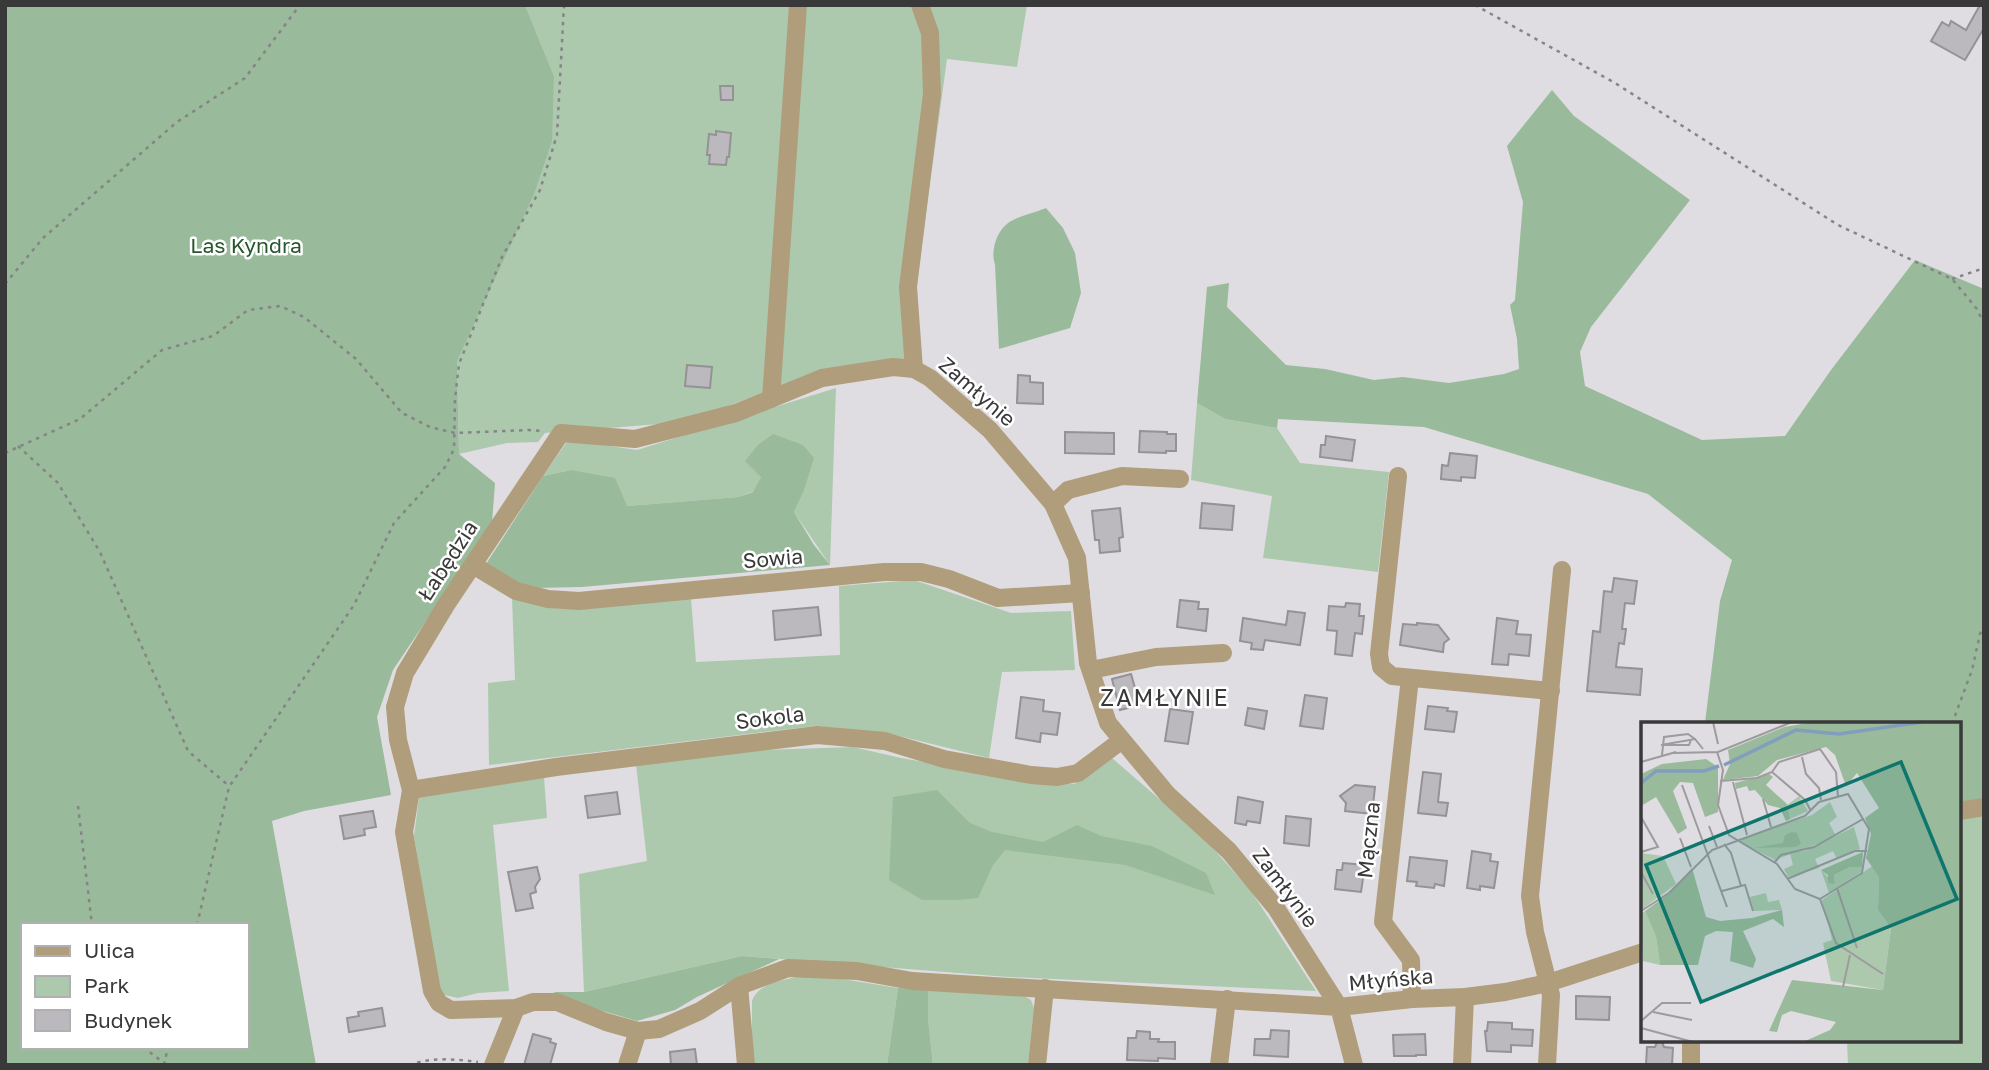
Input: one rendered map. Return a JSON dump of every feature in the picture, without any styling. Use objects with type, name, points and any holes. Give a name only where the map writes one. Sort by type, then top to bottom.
[{"type":"street","points":[[771,399],[798,5]]},
{"type":"street","name":"Zamłynie","points":[[920,5],[930,33],[932,94],[908,287],[914,369],[930,378],[990,430],[1053,504],[1077,558],[1088,663],[1108,723],[1168,795],[1229,851],[1276,908],[1339,1007]]},
{"type":"street","name":"Łabędzia","points":[[638,1031],[606,1022],[557,1002],[533,1002],[516,1008],[451,1010],[439,1003],[432,991],[404,832],[411,790],[398,740],[395,707],[405,673],[446,605],[561,433],[635,439],[736,413],[822,378],[893,367],[914,369]]},
{"type":"street","points":[[1053,504],[1068,490],[1122,476],[1180,479]]},
{"type":"street","points":[[1398,476],[1379,654],[1381,667],[1392,676],[1551,691]]},
{"type":"street","name":"Sowia","points":[[473,565],[516,591],[548,599],[579,601],[884,572],[921,572],[949,579],[998,598],[1081,593]]},
{"type":"street","points":[[1548,1065],[1551,995],[1535,932],[1530,896],[1562,570]]},
{"type":"street","points":[[1091,670],[1156,657],[1223,653]]},
{"type":"street","name":"Mączna","points":[[1410,678],[1384,922],[1411,960],[1412,999]]},
{"type":"street","name":"Sokola","points":[[411,790],[556,767],[817,736],[885,741],[944,759],[1031,775],[1058,776],[1078,773],[1122,740]]},
{"type":"street","points":[[1961,811],[1984,807]]},
{"type":"street","name":"Młyńska","points":[[1354,1065],[1339,1007],[1505,992],[1548,983],[1641,953]]},
{"type":"street","points":[[627,1065],[638,1031],[659,1029],[700,1011],[739,986],[788,968],[857,971],[912,981],[1339,1007]]},
{"type":"street","points":[[739,986],[746,1065]]},
{"type":"street","points":[[1037,1065],[1045,988]]},
{"type":"street","name":"Młyńska","points":[[1462,1065],[1465,997]]},
{"type":"street","points":[[1219,1065],[1227,999]]},
{"type":"street","points":[[493,1065],[516,1008]]},
{"type":"street","points":[[1691,1065],[1692,1042]]},
{"type":"path","points":[[5,284],[43,238],[157,139],[177,122],[245,78],[300,5]]},
{"type":"path","points":[[197,923],[229,787],[354,605],[394,523],[445,467],[454,449],[459,364],[502,257],[540,190],[557,135],[564,5]]},
{"type":"path","points":[[1475,5],[1615,83],[1838,225],[1952,279],[1977,309],[1984,324]]},
{"type":"path","points":[[1952,279],[1984,268]]},
{"type":"path","points":[[5,453],[80,419],[162,350],[213,336],[248,310],[280,306],[304,317],[356,359],[402,413],[430,427],[455,433],[529,430]]},
{"type":"path","points":[[18,446],[58,484],[100,552],[188,751],[229,787]]},
{"type":"path","points":[[1952,722],[1972,670],[1984,626]]},
{"type":"path","points":[[78,806],[92,923]]},
{"type":"path","points":[[145,1049],[164,1064]]},
{"type":"path","points":[[409,1065],[424,1060],[462,1060],[493,1065]]},
{"type":"green space","name":"Las Kyndra","points":[[5,5],[525,5],[554,76],[552,141],[533,197],[457,361],[459,454],[495,483],[492,523],[393,670],[377,717],[391,795],[304,811],[272,821],[316,1065],[5,1065]]},
{"type":"green space","points":[[525,5],[1027,5],[1017,67],[947,59],[915,294],[919,343],[903,363],[820,372],[685,422],[545,433],[538,442],[507,443],[459,454],[457,360],[533,197],[554,76]]},
{"type":"green space","points":[[1552,90],[1574,116],[1690,200],[1591,327],[1580,352],[1585,386],[1702,440],[1785,436],[1831,370],[1915,260],[1984,289],[1984,799],[1961,804],[1961,722],[1705,722],[1720,601],[1732,560],[1648,494],[1424,427],[1278,419],[1277,428],[1225,419],[1197,403],[1207,287],[1229,283],[1227,307],[1286,365],[1325,369],[1374,380],[1403,377],[1449,383],[1519,369],[1517,339],[1510,305],[1515,300],[1523,202],[1507,146]]},
{"type":"green space","points":[[1046,208],[1063,228],[1075,253],[1081,293],[1070,328],[999,349],[993,253],[995,242],[1008,223]]},
{"type":"green space","points":[[836,388],[830,565],[794,512],[803,493],[761,477],[754,491],[738,497],[627,506],[571,470],[543,476],[568,440],[637,450]]},
{"type":"green space","points":[[1197,403],[1225,419],[1277,428],[1300,463],[1389,472],[1378,572],[1263,558],[1272,496],[1191,480]]},
{"type":"green space","points":[[773,434],[803,445],[814,458],[794,512],[830,565],[582,587],[535,588],[501,582],[486,564],[543,476],[571,470],[615,478],[627,506],[738,497],[753,492],[761,477],[745,461],[758,445]]},
{"type":"green space","points":[[914,580],[1011,613],[1071,611],[1075,670],[1002,672],[989,758],[887,733],[815,726],[489,765],[488,683],[515,680],[512,598],[561,609],[691,598],[696,662],[840,655],[839,586]]},
{"type":"green space","points":[[853,747],[1046,783],[1074,784],[1112,758],[1202,836],[1251,891],[1316,991],[1008,977],[742,956],[584,992],[579,874],[647,861],[636,764],[759,750]]},
{"type":"green space","points":[[544,777],[547,818],[493,825],[509,991],[478,993],[458,998],[440,994],[414,836],[419,798]]},
{"type":"green space","points":[[937,790],[970,823],[992,832],[1043,842],[1077,825],[1101,836],[1152,846],[1206,873],[1215,895],[1125,865],[1005,850],[993,865],[978,898],[922,900],[889,880],[893,797]]},
{"type":"green space","points":[[1984,813],[1984,1065],[1848,1065],[1847,1042],[1961,1042],[1961,818]]},
{"type":"green space","points":[[742,956],[779,959],[675,1010],[637,1021],[553,992],[584,992]]},
{"type":"green space","points":[[811,974],[898,988],[887,1065],[752,1065],[752,1001],[756,994],[777,982]]},
{"type":"green space","points":[[898,988],[928,989],[933,1065],[887,1065]]},
{"type":"green space","points":[[928,989],[1021,994],[1031,1000],[1034,1008],[1028,1065],[933,1065]]},
{"type":"building","points":[[1980,5],[1984,5],[1984,28],[1965,60],[1931,41],[1942,22],[1949,26],[1951,21],[1966,30]]},
{"type":"building","points":[[720,86],[733,86],[733,100],[721,100]]},
{"type":"building","points":[[716,131],[731,133],[726,165],[709,164],[709,134],[716,135]]},
{"type":"building","points":[[687,365],[712,367],[710,388],[685,386]]},
{"type":"building","points":[[1018,375],[1030,376],[1030,382],[1043,383],[1043,404],[1017,403]]},
{"type":"building","points":[[1140,431],[1176,434],[1176,451],[1139,452]]},
{"type":"building","points":[[1065,432],[1114,433],[1114,454],[1065,453]]},
{"type":"building","points":[[1326,436],[1355,440],[1352,461],[1320,457],[1321,445],[1325,445]]},
{"type":"building","points":[[1450,453],[1477,456],[1475,478],[1461,477],[1461,481],[1441,479],[1442,465],[1448,466]]},
{"type":"building","points":[[1202,503],[1234,506],[1232,530],[1200,528]]},
{"type":"building","points":[[1120,508],[1123,537],[1119,538],[1120,551],[1100,553],[1099,540],[1095,540],[1092,511]]},
{"type":"building","points":[[1614,578],[1637,581],[1634,604],[1625,603],[1622,629],[1626,629],[1624,644],[1619,643],[1616,667],[1642,669],[1640,695],[1587,691],[1593,631],[1600,632],[1604,591],[1612,592]]},
{"type":"building","points":[[1180,600],[1199,602],[1198,609],[1208,609],[1206,631],[1177,627]]},
{"type":"building","points":[[1346,603],[1360,604],[1359,616],[1364,616],[1362,634],[1355,633],[1352,656],[1335,654],[1337,631],[1327,630],[1329,606],[1345,607]]},
{"type":"building","points":[[818,607],[821,635],[775,640],[773,611]]},
{"type":"building","points":[[1288,611],[1305,613],[1300,645],[1265,640],[1263,650],[1251,649],[1252,643],[1240,641],[1243,618],[1286,625]]},
{"type":"building","points":[[1497,618],[1518,621],[1516,634],[1531,635],[1529,656],[1509,654],[1508,665],[1492,664]]},
{"type":"building","points":[[1403,624],[1438,625],[1449,639],[1444,643],[1443,652],[1400,645]]},
{"type":"building","points":[[1131,674],[1140,705],[1120,710],[1112,679]]},
{"type":"building","points":[[1305,695],[1327,698],[1323,729],[1300,726]]},
{"type":"building","points":[[1021,697],[1044,700],[1043,711],[1060,713],[1057,735],[1041,733],[1040,742],[1016,738]]},
{"type":"building","points":[[1428,706],[1457,712],[1454,732],[1425,729]]},
{"type":"building","points":[[1248,708],[1267,711],[1264,729],[1245,725]]},
{"type":"building","points":[[1170,709],[1193,712],[1188,744],[1165,741]]},
{"type":"building","points":[[1423,772],[1441,774],[1438,802],[1448,803],[1446,816],[1418,813]]},
{"type":"building","points":[[1355,785],[1375,787],[1372,814],[1345,811],[1346,803],[1340,796]]},
{"type":"building","points":[[617,792],[620,814],[588,818],[585,796]]},
{"type":"building","points":[[1238,797],[1263,802],[1260,823],[1235,823]]},
{"type":"building","points":[[373,811],[376,827],[364,829],[365,835],[344,839],[340,816]]},
{"type":"building","points":[[1286,816],[1311,819],[1309,846],[1284,843]]},
{"type":"building","points":[[1472,851],[1491,854],[1490,861],[1498,862],[1494,888],[1467,888]]},
{"type":"building","points":[[1410,857],[1447,861],[1444,886],[1416,886],[1417,882],[1407,881]]},
{"type":"building","points":[[1343,863],[1365,865],[1361,892],[1335,889],[1337,870],[1342,870]]},
{"type":"building","points":[[537,867],[540,879],[535,887],[536,892],[530,894],[533,908],[516,911],[508,872]]},
{"type":"building","points":[[1576,996],[1610,997],[1609,1020],[1576,1019]]},
{"type":"building","points":[[382,1008],[385,1026],[349,1032],[347,1018],[359,1016],[358,1012]]},
{"type":"building","points":[[1488,1022],[1512,1023],[1512,1029],[1533,1030],[1532,1046],[1511,1045],[1511,1052],[1487,1051],[1485,1031]]},
{"type":"building","points":[[1271,1030],[1289,1031],[1288,1057],[1254,1055],[1255,1039],[1270,1039]]},
{"type":"building","points":[[1137,1031],[1150,1032],[1150,1039],[1159,1039],[1158,1042],[1175,1042],[1175,1059],[1127,1060],[1128,1038],[1136,1038]]},
{"type":"building","points":[[533,1034],[551,1039],[550,1042],[556,1044],[550,1065],[524,1065]]},
{"type":"building","points":[[1425,1034],[1426,1055],[1394,1056],[1393,1035]]},
{"type":"building","points":[[1657,1042],[1662,1042],[1664,1047],[1673,1048],[1672,1065],[1646,1065],[1647,1047],[1655,1047]]},
{"type":"building","points":[[695,1049],[697,1065],[671,1065],[670,1052]]},
{"type":"district","name":"ZAMŁYNIE","points":[[1165,698]]}]
